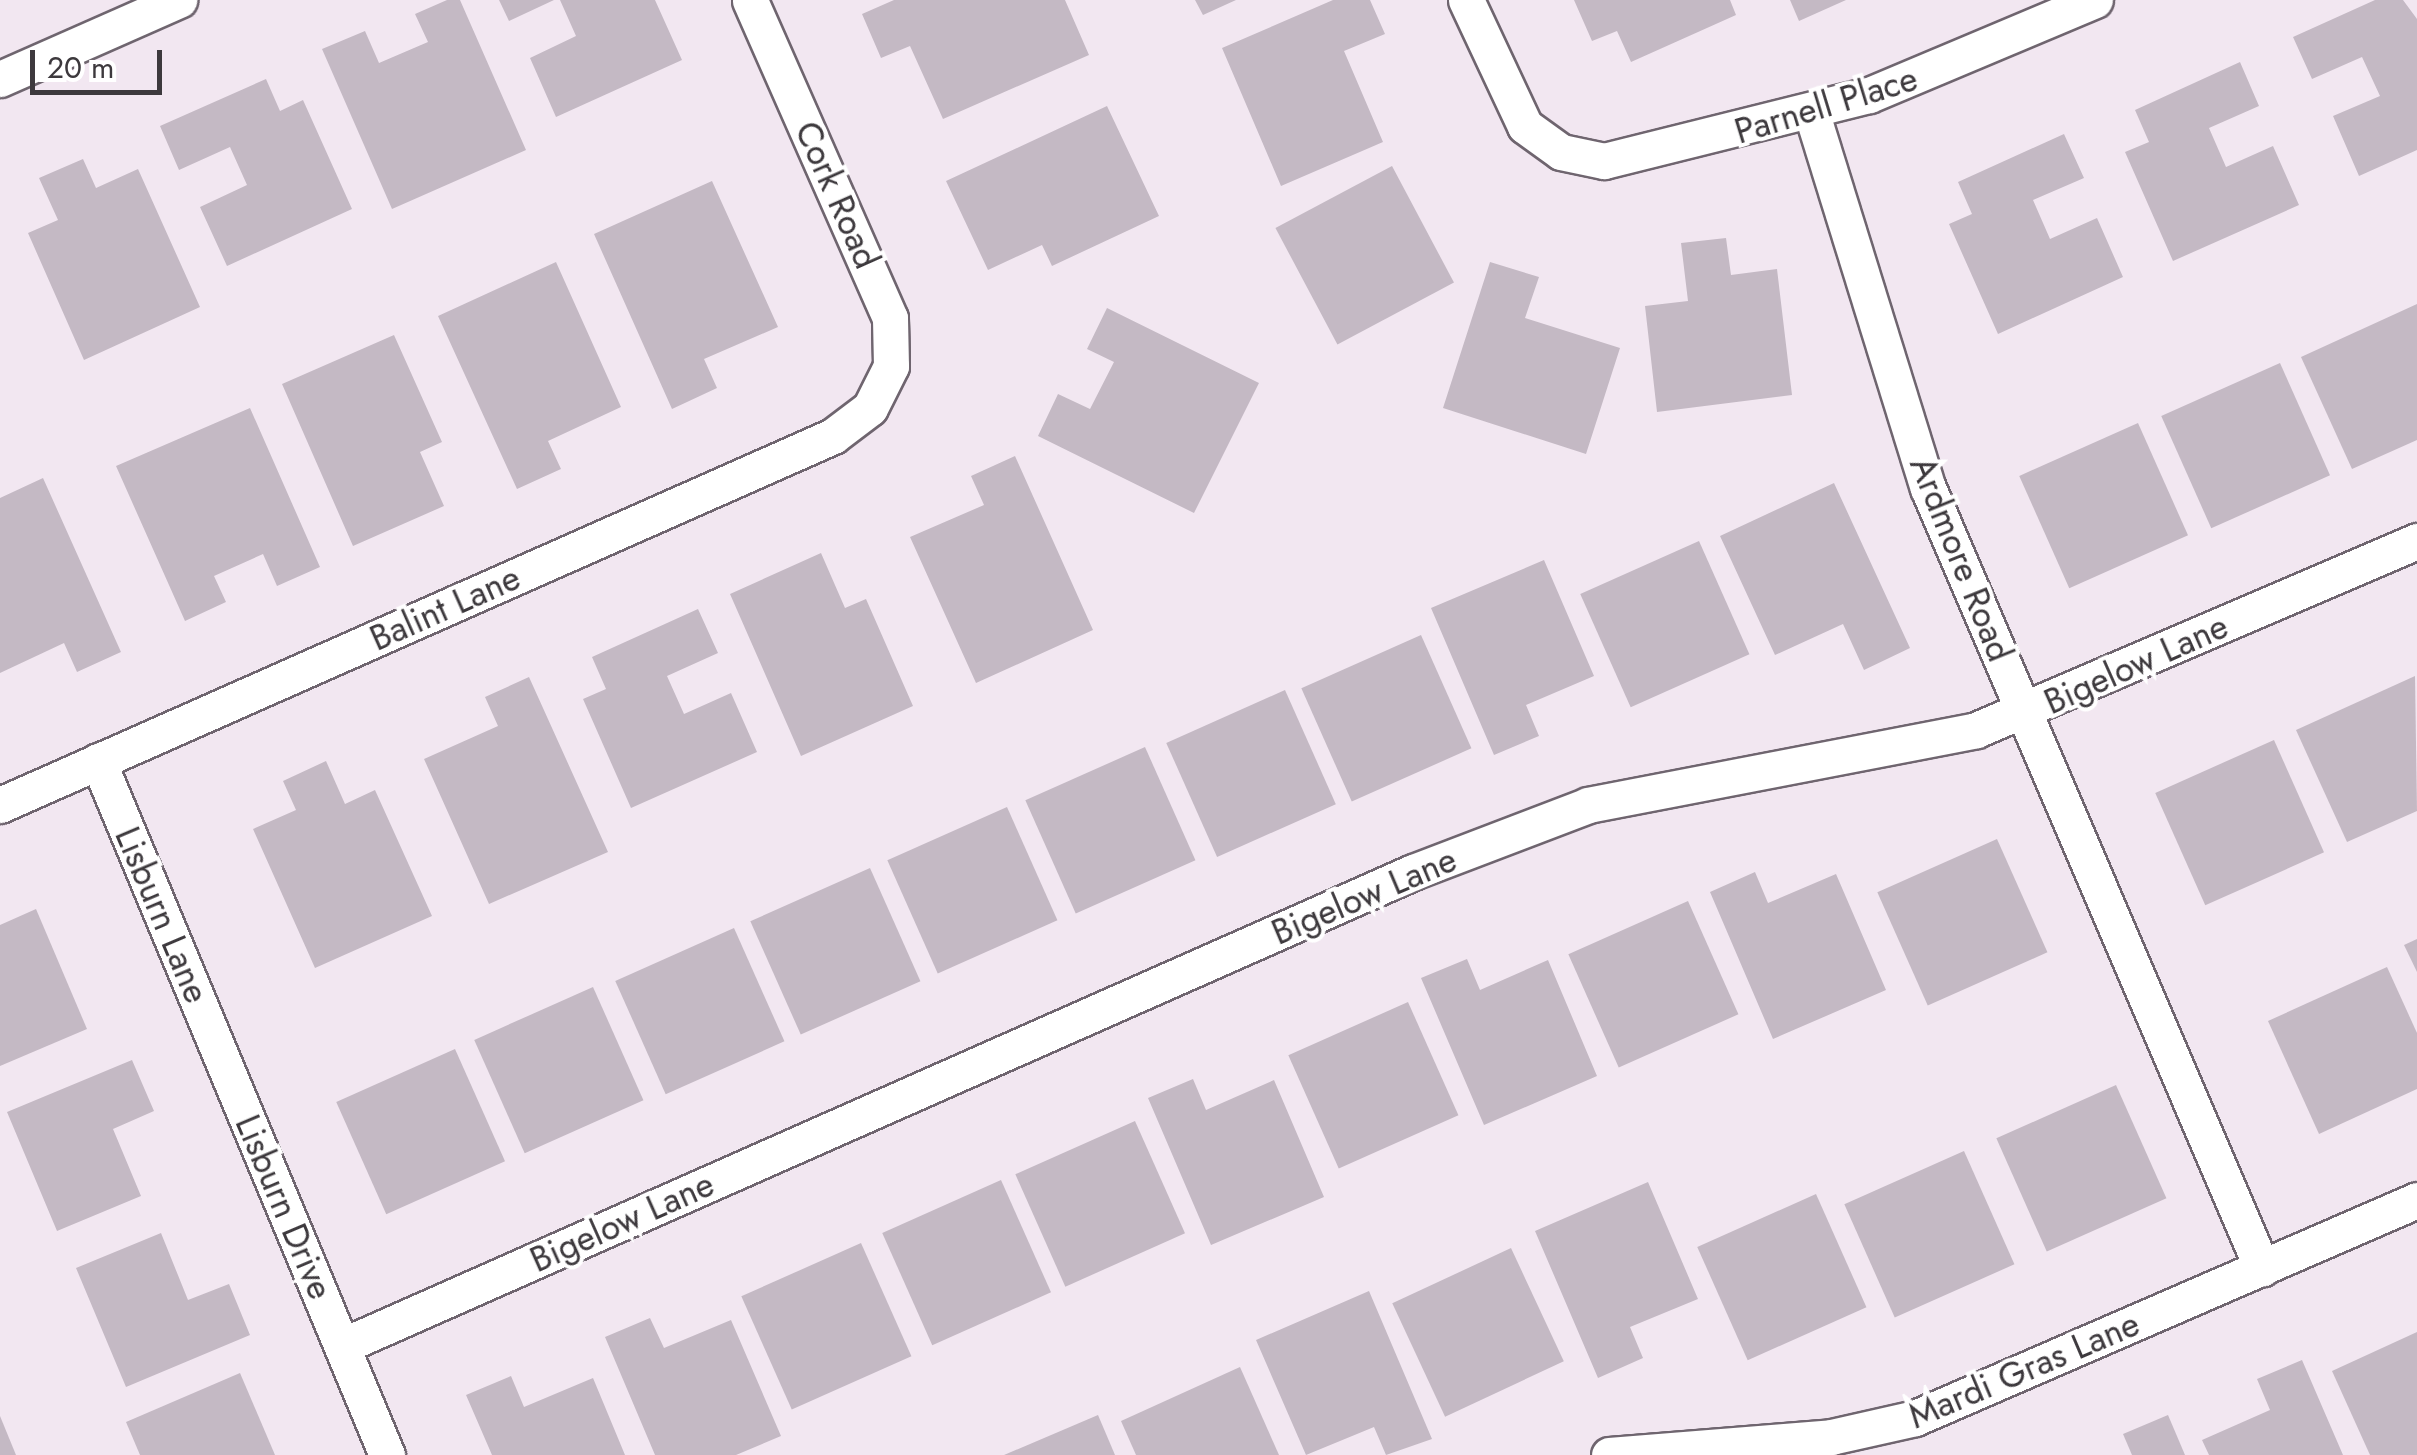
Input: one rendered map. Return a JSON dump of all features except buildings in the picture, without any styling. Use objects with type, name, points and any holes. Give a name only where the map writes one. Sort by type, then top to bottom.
[{"type":"street","points":[[0,79],[178,0]]},
{"type":"street","name":"Cork Road","points":[[750,0],[890,318],[893,350],[880,395]]},
{"type":"street","name":"Parnell Place","points":[[1466,0],[1516,114],[1547,145],[1619,160],[1812,114],[2095,0]]},
{"type":"street","name":"Ardmore Road","points":[[1812,114],[1928,488],[2262,1268]]},
{"type":"street","name":"Balint Lane","points":[[0,805],[833,436],[880,395]]},
{"type":"street","name":"Bigelow Lane","points":[[342,1346],[1413,872],[1588,805],[2025,712],[2417,541]]},
{"type":"street","name":"Lisburn Lane","points":[[98,761],[226,1068]]},
{"type":"street","name":"Lisburn Drive","points":[[226,1068],[342,1346]]},
{"type":"street","name":"Mardi Gras Lane","points":[[1609,1455],[1831,1438],[1916,1418],[2417,1200]]},
{"type":"street","points":[[342,1346],[387,1455]]}]
